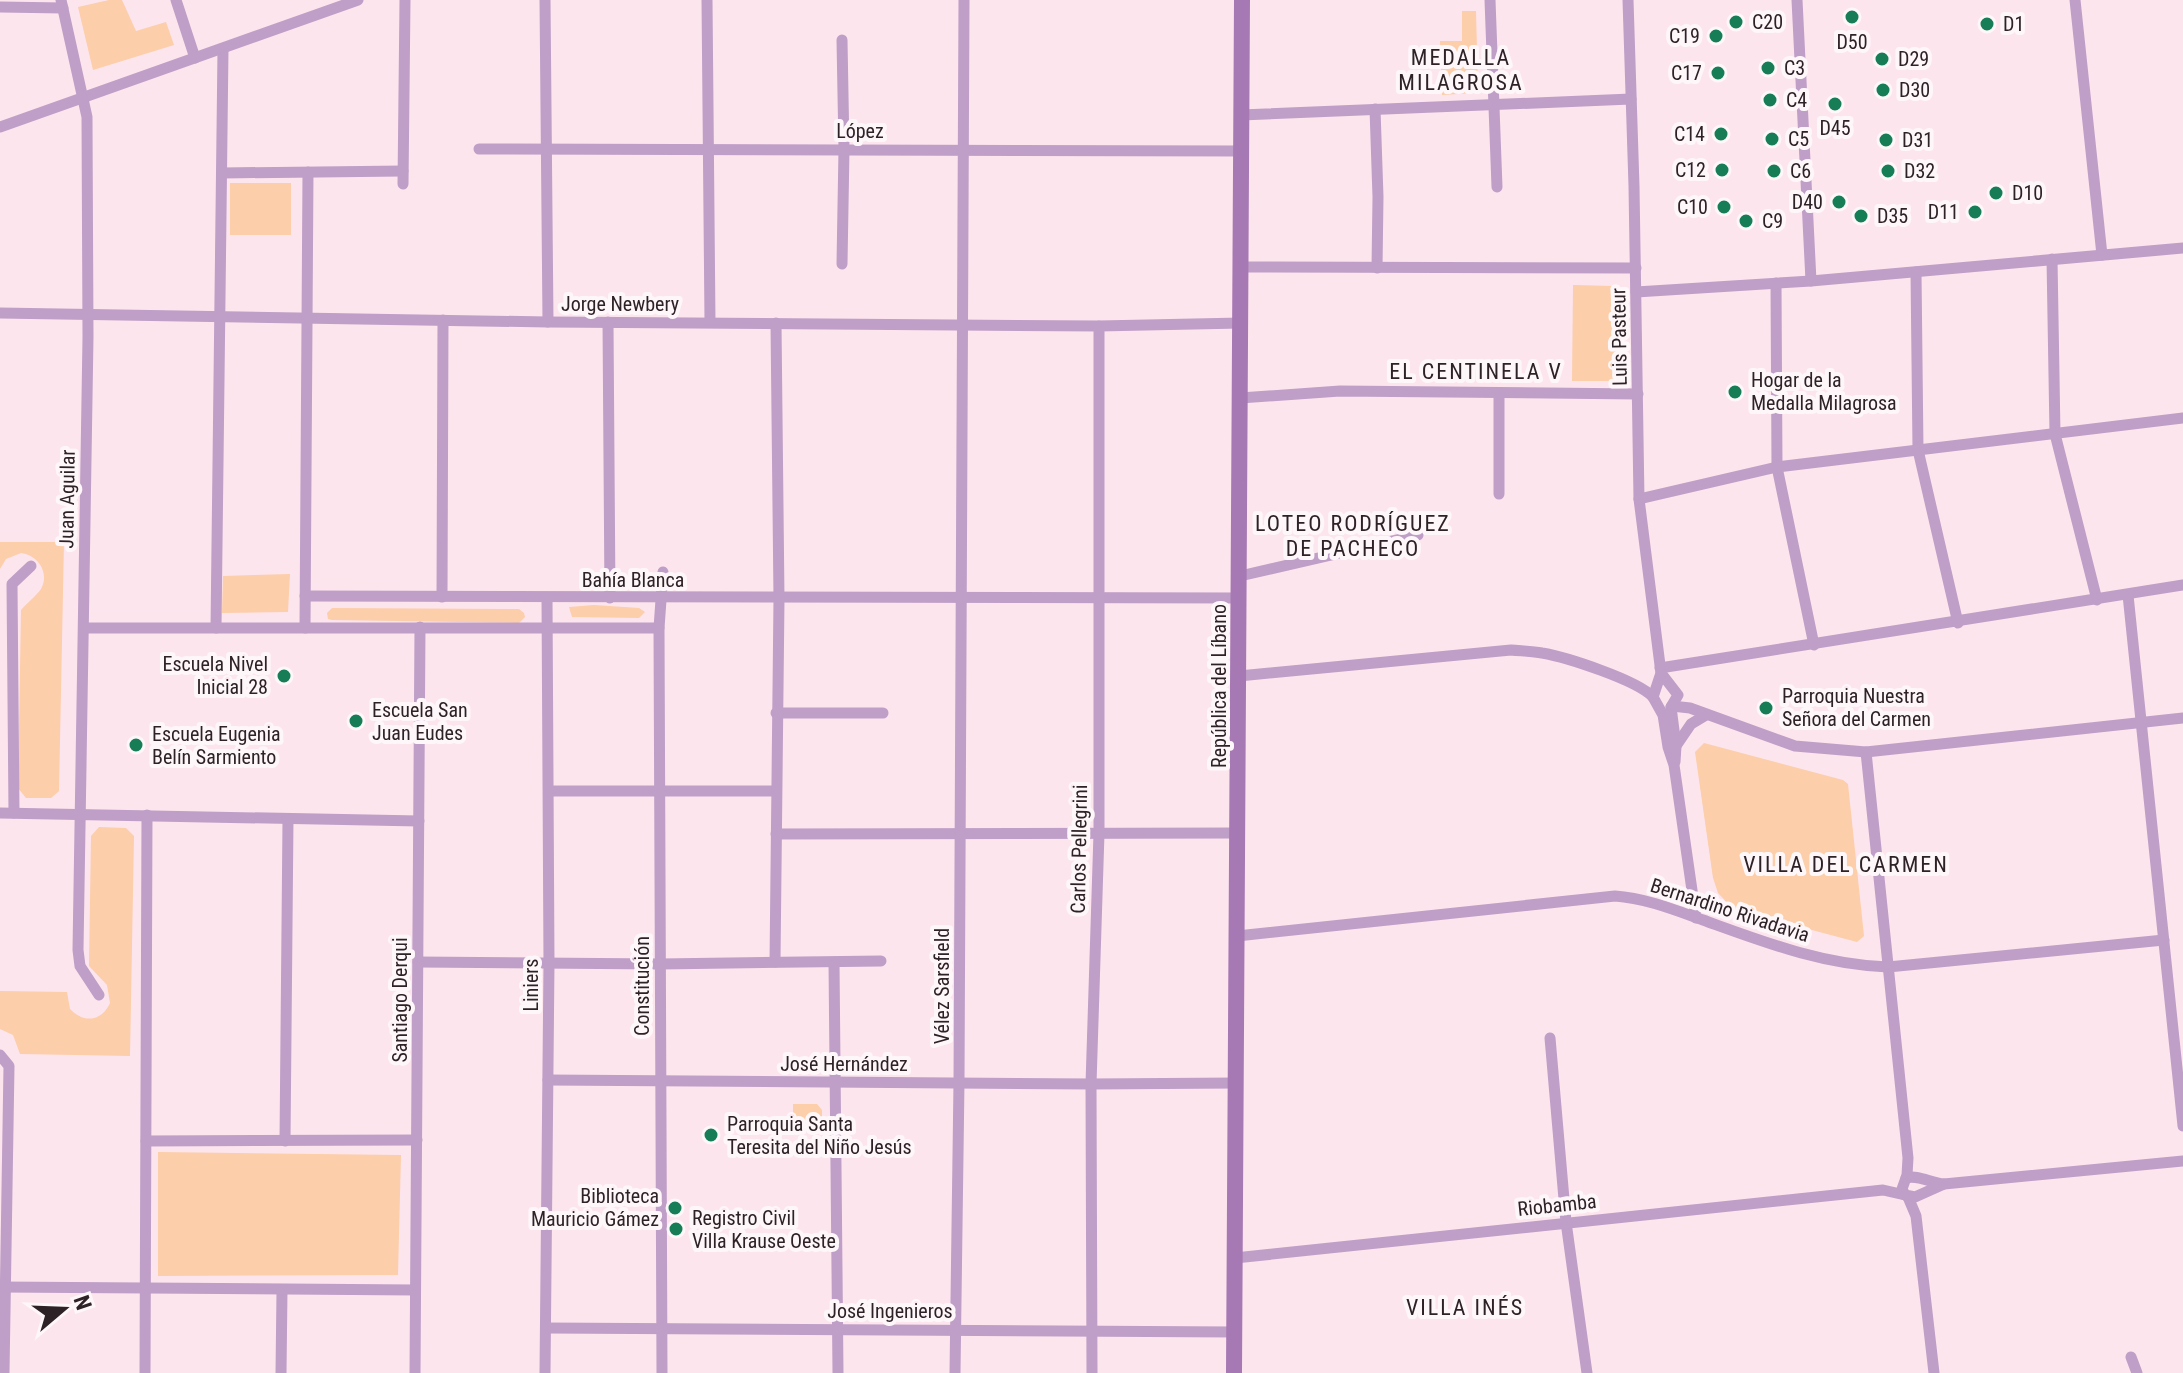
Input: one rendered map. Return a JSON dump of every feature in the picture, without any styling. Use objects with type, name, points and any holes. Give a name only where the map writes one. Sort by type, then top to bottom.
[{"type":"main road","name":"República del Líbano","points":[[1234,1373],[1242,0]]},
{"type":"street","points":[[176,0],[195,58]]},
{"type":"street","points":[[0,127],[358,0]]},
{"type":"street","points":[[403,184],[405,0]]},
{"type":"street","points":[[545,0],[548,322]]},
{"type":"street","points":[[707,0],[710,322]]},
{"type":"street","name":"Vélez Sarsfield","points":[[955,1373],[964,0]]},
{"type":"street","points":[[1490,0],[1497,187]]},
{"type":"street","name":"Luis Pasteur","points":[[1628,0],[1639,499],[1662,691],[1696,918]]},
{"type":"street","points":[[1797,0],[1811,281]]},
{"type":"street","points":[[2075,0],[2102,255]]},
{"type":"street","points":[[0,7],[62,4]]},
{"type":"street","name":"Juan Aguilar","points":[[62,4],[87,117],[88,312],[78,950],[80,966],[99,995]]},
{"type":"street","points":[[842,40],[842,264]]},
{"type":"street","points":[[216,628],[223,49]]},
{"type":"street","points":[[1241,115],[1631,99]]},
{"type":"street","points":[[1375,109],[1377,268]]},
{"type":"street","name":"López","points":[[479,149],[1241,151]]},
{"type":"street","points":[[222,173],[403,171]]},
{"type":"street","points":[[305,628],[308,172]]},
{"type":"street","points":[[1636,292],[1811,281],[2183,248]]},
{"type":"street","points":[[2052,259],[2055,434],[2097,600]]},
{"type":"street","points":[[1241,267],[1636,268]]},
{"type":"street","points":[[1916,272],[1918,450],[1958,623]]},
{"type":"street","points":[[1776,283],[1777,467],[1814,645]]},
{"type":"street","name":"Jorge Newbery","points":[[0,313],[88,312],[548,322],[1099,326],[1241,323]]},
{"type":"street","points":[[442,597],[443,320]]},
{"type":"street","points":[[608,322],[610,598]]},
{"type":"street","points":[[775,962],[779,599],[776,323]]},
{"type":"street","name":"Carlos Pellegrini","points":[[1092,1373],[1091,1084],[1099,833],[1099,326]]},
{"type":"street","points":[[1240,398],[1340,391],[1638,394]]},
{"type":"street","points":[[1499,393],[1499,494]]},
{"type":"street","points":[[1639,499],[1777,467],[2183,418]]},
{"type":"street","points":[[1240,576],[1418,535]]},
{"type":"street","points":[[14,813],[12,584],[31,566]]},
{"type":"street","name":"Constitución","points":[[662,1373],[659,598],[663,572]]},
{"type":"street","points":[[1662,691],[1814,645],[2183,585]]},
{"type":"street","points":[[2128,595],[2183,1126]]},
{"type":"street","name":"Bahía Blanca","points":[[305,596],[1240,598]]},
{"type":"street","name":"Liniers","points":[[545,1373],[549,963],[547,598]]},
{"type":"street","name":"Santiago Derqui","points":[[415,1373],[420,627]]},
{"type":"street","points":[[84,628],[659,628]]},
{"type":"street","points":[[1239,676],[1511,650],[1540,653],[1662,691],[1706,715],[1795,746],[1866,752],[2183,718]]},
{"type":"street","name":"Luis Pasteur","points":[[1662,691],[1676,746],[1674,765]]},
{"type":"street","points":[[776,713],[883,713]]},
{"type":"street","points":[[1676,746],[1691,724],[1706,715]]},
{"type":"street","points":[[1866,752],[1908,1158],[1911,1178],[1923,1187],[1913,1195]]},
{"type":"street","points":[[549,791],[776,791]]},
{"type":"street","points":[[0,813],[419,821]]},
{"type":"street","points":[[145,1373],[147,815]]},
{"type":"street","points":[[285,1141],[288,819]]},
{"type":"street","points":[[776,834],[1238,833]]},
{"type":"street","name":"Bernardino Rivadavia","points":[[1237,936],[1600,897],[1630,897],[1795,952],[1845,963],[1888,967],[2164,940]]},
{"type":"street","points":[[418,962],[660,964],[881,961]]},
{"type":"street","points":[[834,962],[838,1373]]},
{"type":"street","points":[[1550,1038],[1566,1222],[1587,1373]]},
{"type":"street","points":[[0,1055],[9,1066],[2,1287],[4,1373]]},
{"type":"street","name":"José Hernández","points":[[548,1080],[1236,1083]]},
{"type":"street","points":[[146,1141],[417,1140]]},
{"type":"street","points":[[1913,1195],[1944,1184],[2183,1161]]},
{"type":"street","points":[[1934,1373],[1913,1195],[1901,1185],[1911,1178],[1944,1184]]},
{"type":"street","name":"Riobamba","points":[[1883,1190],[1911,1178]]},
{"type":"street","name":"Riobamba","points":[[1235,1258],[1883,1190],[1913,1195]]},
{"type":"street","points":[[2,1287],[415,1290]]},
{"type":"street","points":[[281,1373],[282,1290]]},
{"type":"street","name":"José Ingenieros","points":[[546,1328],[1234,1332]]},
{"type":"street","points":[[2131,1357],[2137,1373]]},
{"type":"shaded area","points":[[122,0],[136,31],[166,22],[174,45],[93,70],[78,7]]},
{"type":"shaded area","points":[[1462,11],[1476,11],[1478,90],[1474,93],[1442,95],[1440,41],[1462,41]]},
{"type":"shaded area","points":[[230,183],[291,183],[291,235],[230,235]]},
{"type":"shaded area","points":[[1573,285],[1614,286],[1622,293],[1622,373],[1614,381],[1572,381]]},
{"type":"shaded area","points":[[0,542],[64,542],[59,791],[51,798],[26,798],[18,788],[21,610],[41,589],[43,571],[33,557],[21,553],[6,559],[0,569]]},
{"type":"shaded area","points":[[290,574],[288,612],[222,613],[223,576]]},
{"type":"shaded area","points":[[569,607],[639,608],[645,612],[639,618],[572,617]]},
{"type":"shaded area","points":[[332,608],[519,609],[525,617],[519,623],[332,620],[328,619],[327,613]]},
{"type":"shaded area","points":[[1704,743],[1843,780],[1848,784],[1864,936],[1857,942],[1733,909],[1718,893],[1713,878],[1695,752]]},
{"type":"shaded area","points":[[99,827],[126,828],[134,836],[130,1056],[20,1054],[13,1035],[0,1029],[0,991],[67,992],[70,1009],[87,1018],[98,1017],[110,1003],[107,985],[89,966],[91,836]]},
{"type":"shaded area","points":[[793,1104],[817,1104],[822,1110],[822,1132],[793,1131]]},
{"type":"shaded area","points":[[158,1152],[401,1155],[398,1275],[158,1276]]},
{"type":"place","name":"D50","points":[[1852,17]]},
{"type":"place","name":"C20","points":[[1736,22]]},
{"type":"place","name":"D1","points":[[1987,24]]},
{"type":"place","name":"C19","points":[[1716,36]]},
{"type":"place","name":"D29","points":[[1882,59]]},
{"type":"place","name":"C3","points":[[1768,68]]},
{"type":"place","name":"C17","points":[[1718,73]]},
{"type":"place","name":"D30","points":[[1883,90]]},
{"type":"place","name":"C4","points":[[1770,100]]},
{"type":"place","name":"D45","points":[[1835,104]]},
{"type":"place","name":"C14","points":[[1721,134]]},
{"type":"place","name":"C5","points":[[1772,139]]},
{"type":"place","name":"D31","points":[[1886,140]]},
{"type":"place","name":"C12","points":[[1722,170]]},
{"type":"place","name":"C6","points":[[1774,171]]},
{"type":"place","name":"D32","points":[[1888,171]]},
{"type":"place","name":"D10","points":[[1996,193]]},
{"type":"place","name":"D40","points":[[1839,202]]},
{"type":"place","name":"C10","points":[[1724,207]]},
{"type":"place","name":"D11","points":[[1975,212]]},
{"type":"place","name":"D35","points":[[1861,216]]},
{"type":"place","name":"C9","points":[[1746,221]]},
{"type":"place","name":"Hogar de la Medalla Milagrosa","points":[[1735,392]]},
{"type":"place","name":"Escuela Nivel Inicial 28","points":[[284,676]]},
{"type":"place","name":"Parroquia Nuestra Señora del Carmen","points":[[1766,708]]},
{"type":"place","name":"Escuela San Juan Eudes","points":[[356,721]]},
{"type":"place","name":"Escuela Eugenia Belín Sarmiento","points":[[136,745]]},
{"type":"place","name":"Parroquia Santa Teresita del Niño Jesús","points":[[711,1135]]},
{"type":"place","name":"Biblioteca Mauricio Gámez","points":[[675,1208]]},
{"type":"place","name":"Registro Civil Villa Krause Oeste","points":[[676,1229]]},
{"type":"district","name":"MEDALLA MILAGROSA","points":[[1461,70]]},
{"type":"district","name":"EL CENTINELA V","points":[[1476,371]]},
{"type":"district","name":"LOTEO RODRÍGUEZ DE PACHECO","points":[[1353,536]]},
{"type":"district","name":"VILLA DEL CARMEN","points":[[1846,864]]},
{"type":"district","name":"VILLA INÉS","points":[[1465,1307]]}]
